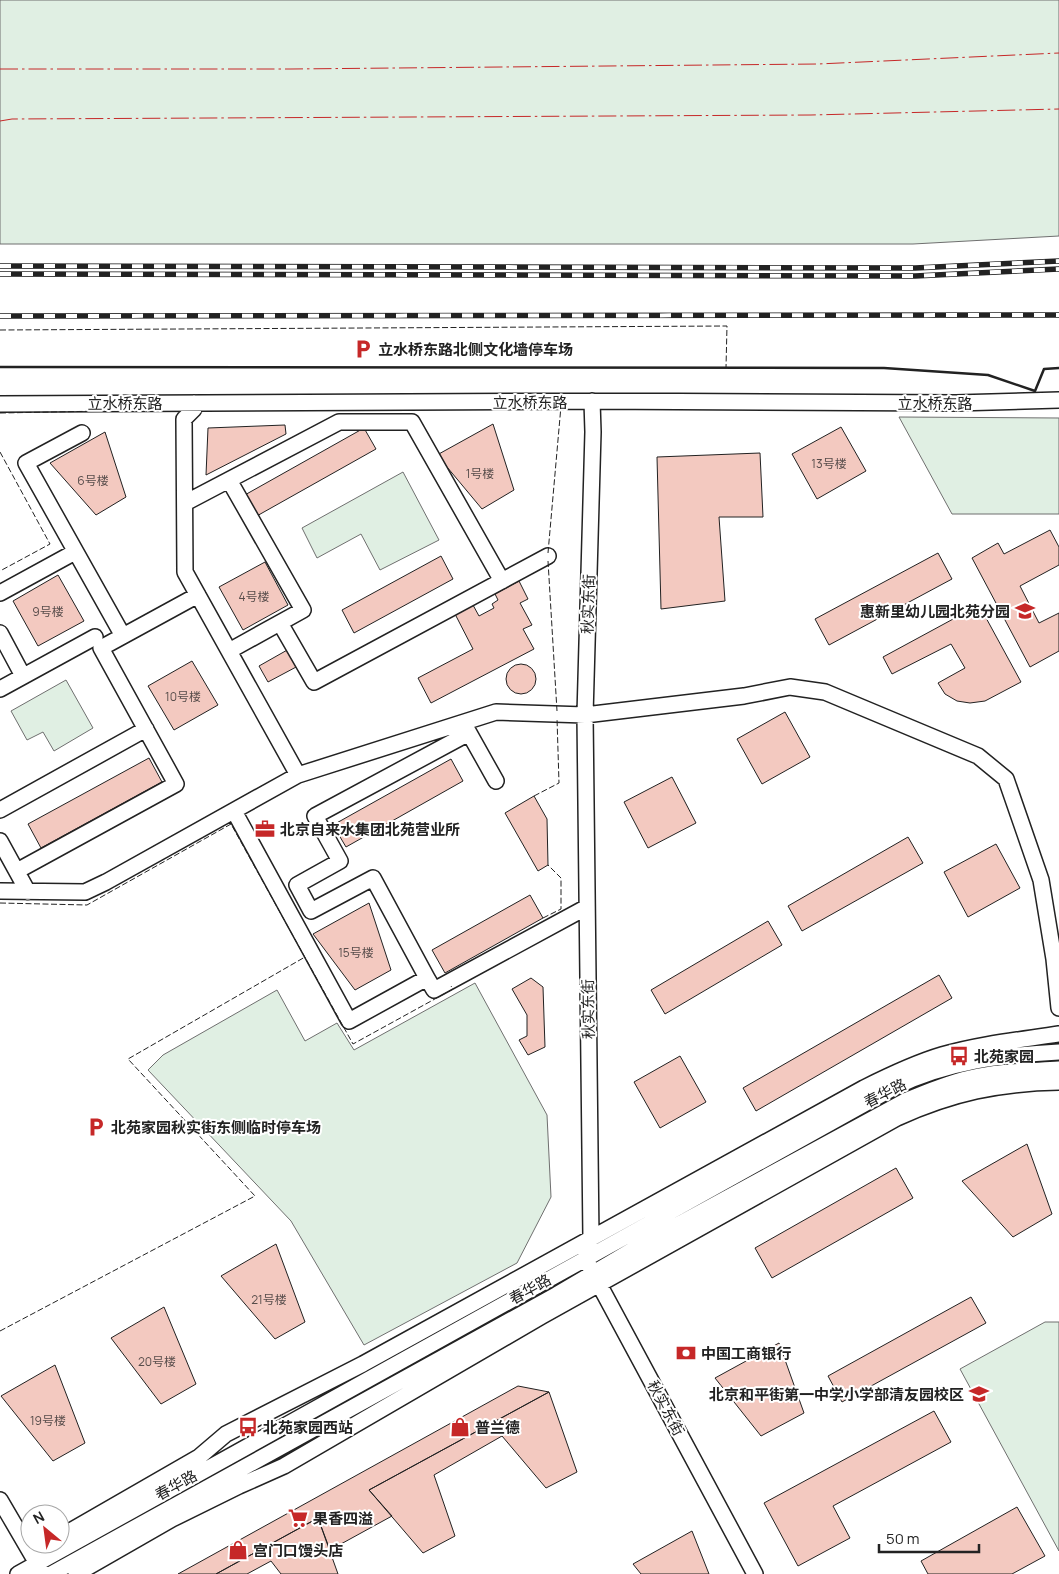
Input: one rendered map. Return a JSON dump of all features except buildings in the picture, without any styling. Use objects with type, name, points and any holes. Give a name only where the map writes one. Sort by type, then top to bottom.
[{"type":"street","name":"立水桥东路","points":[[0,404],[592,401],[956,404],[1059,400]]},
{"type":"street","name":"秋实东街","points":[[592,401],[593,432],[585,715],[590,1239],[586,1258],[755,1574]]},
{"type":"street","points":[[194,403],[194,409],[184,419],[185,572],[298,775]]},
{"type":"street","points":[[185,503],[339,422],[412,422],[502,581]]},
{"type":"street","points":[[82,433],[26,463],[120,630]]},
{"type":"street","points":[[229,480],[303,610],[229,651]]},
{"type":"street","points":[[0,593],[75,552]]},
{"type":"street","points":[[280,622],[314,682],[548,556]]},
{"type":"street","points":[[0,689],[23,676],[198,595]]},
{"type":"street","points":[[0,633],[23,676]]},
{"type":"street","points":[[17,871],[176,784],[98,642]]},
{"type":"street","points":[[587,906],[434,990],[373,878],[311,911],[297,884],[340,861],[315,816],[496,712],[585,715],[744,696],[790,687],[825,692],[978,756],[1006,779],[1041,880],[1054,959],[1059,1008]]},
{"type":"street","points":[[0,891],[85,892],[298,775],[466,728]]},
{"type":"street","points":[[466,728],[496,781]]},
{"type":"street","points":[[0,810],[146,729]]},
{"type":"street","points":[[234,811],[349,1021],[427,978]]},
{"type":"street","points":[[0,841],[28,892]]},
{"type":"street","points":[[70,1531],[199,1457],[226,1434],[363,1364],[864,1088],[905,1068],[943,1055],[1059,1034]]},
{"type":"street","name":"春华路","points":[[18,1574],[908,1081],[940,1069],[989,1057],[1059,1052]]},
{"type":"street","name":"春华路","points":[[51,1574],[597,1278],[646,1242],[905,1101],[932,1090],[971,1078],[992,1074],[1059,1069]]},
{"type":"street","points":[[76,1574],[172,1519],[284,1466],[597,1278],[898,1118],[955,1096],[990,1088],[1024,1083],[1059,1082]]},
{"type":"street","points":[[0,1500],[37,1563]]},
{"type":"green space","points":[[0,0],[1059,0],[1059,236],[913,244],[0,244]]},
{"type":"green space","points":[[899,417],[1059,418],[1059,514],[952,514]]},
{"type":"green space","points":[[403,472],[439,540],[380,570],[361,534],[317,558],[302,528]]},
{"type":"green space","points":[[66,680],[93,728],[54,751],[43,732],[27,740],[11,711]]},
{"type":"green space","points":[[475,983],[547,1115],[551,1197],[517,1263],[364,1345],[291,1221],[148,1070],[163,1055],[277,990],[305,1041],[337,1023],[354,1050]]},
{"type":"green space","points":[[1045,1322],[1059,1322],[1059,1551],[960,1369]]},
{"type":"railway","points":[[0,266],[915,268],[1059,261]]},
{"type":"railway","points":[[0,274],[915,276],[1059,269]]},
{"type":"railway","points":[[0,316],[1059,315]]},
{"type":"fence","points":[[0,330],[727,326],[726,368]]},
{"type":"fence","points":[[548,553],[561,406]]},
{"type":"fence","points":[[0,413],[105,411]]},
{"type":"fence","points":[[0,452],[50,544],[0,571]]},
{"type":"fence","points":[[548,561],[557,711]]},
{"type":"fence","points":[[534,796],[559,783],[557,718]]},
{"type":"fence","points":[[0,903],[87,905],[231,824],[353,1044],[453,989],[451,986]]},
{"type":"fence","points":[[543,918],[561,909],[561,878],[548,865]]},
{"type":"fence","points":[[0,1331],[255,1196],[128,1059],[305,957]]},
{"type":"wall","points":[[0,367],[884,368],[988,375],[1035,391],[1044,369],[1059,368]]},
{"type":"power","points":[[0,69],[291,69],[818,64],[1059,53]]},
{"type":"power","points":[[0,121],[12,119],[811,115],[1059,109]]},
{"type":"place","name":"立水桥东路北侧文化墙停车场","points":[[363,349]]},
{"type":"place","name":"惠新里幼儿园北苑分园","points":[[1025,611]]},
{"type":"place","name":"北京自来水集团北苑营业所","points":[[265,829]]},
{"type":"place","name":"北苑家园","points":[[959,1056]]},
{"type":"place","name":"北苑家园秋实街东侧临时停车场","points":[[96,1127]]},
{"type":"place","name":"中国工商银行","points":[[686,1353]]},
{"type":"place","name":"北京和平街第一中学小学部清友园校区","points":[[979,1394]]},
{"type":"place","name":"北苑家园西站","points":[[248,1427]]},
{"type":"place","name":"普兰德","points":[[460,1427]]},
{"type":"place","name":"果香四溢","points":[[298,1518]]},
{"type":"place","name":"宫门口馒头店","points":[[238,1550]]}]
